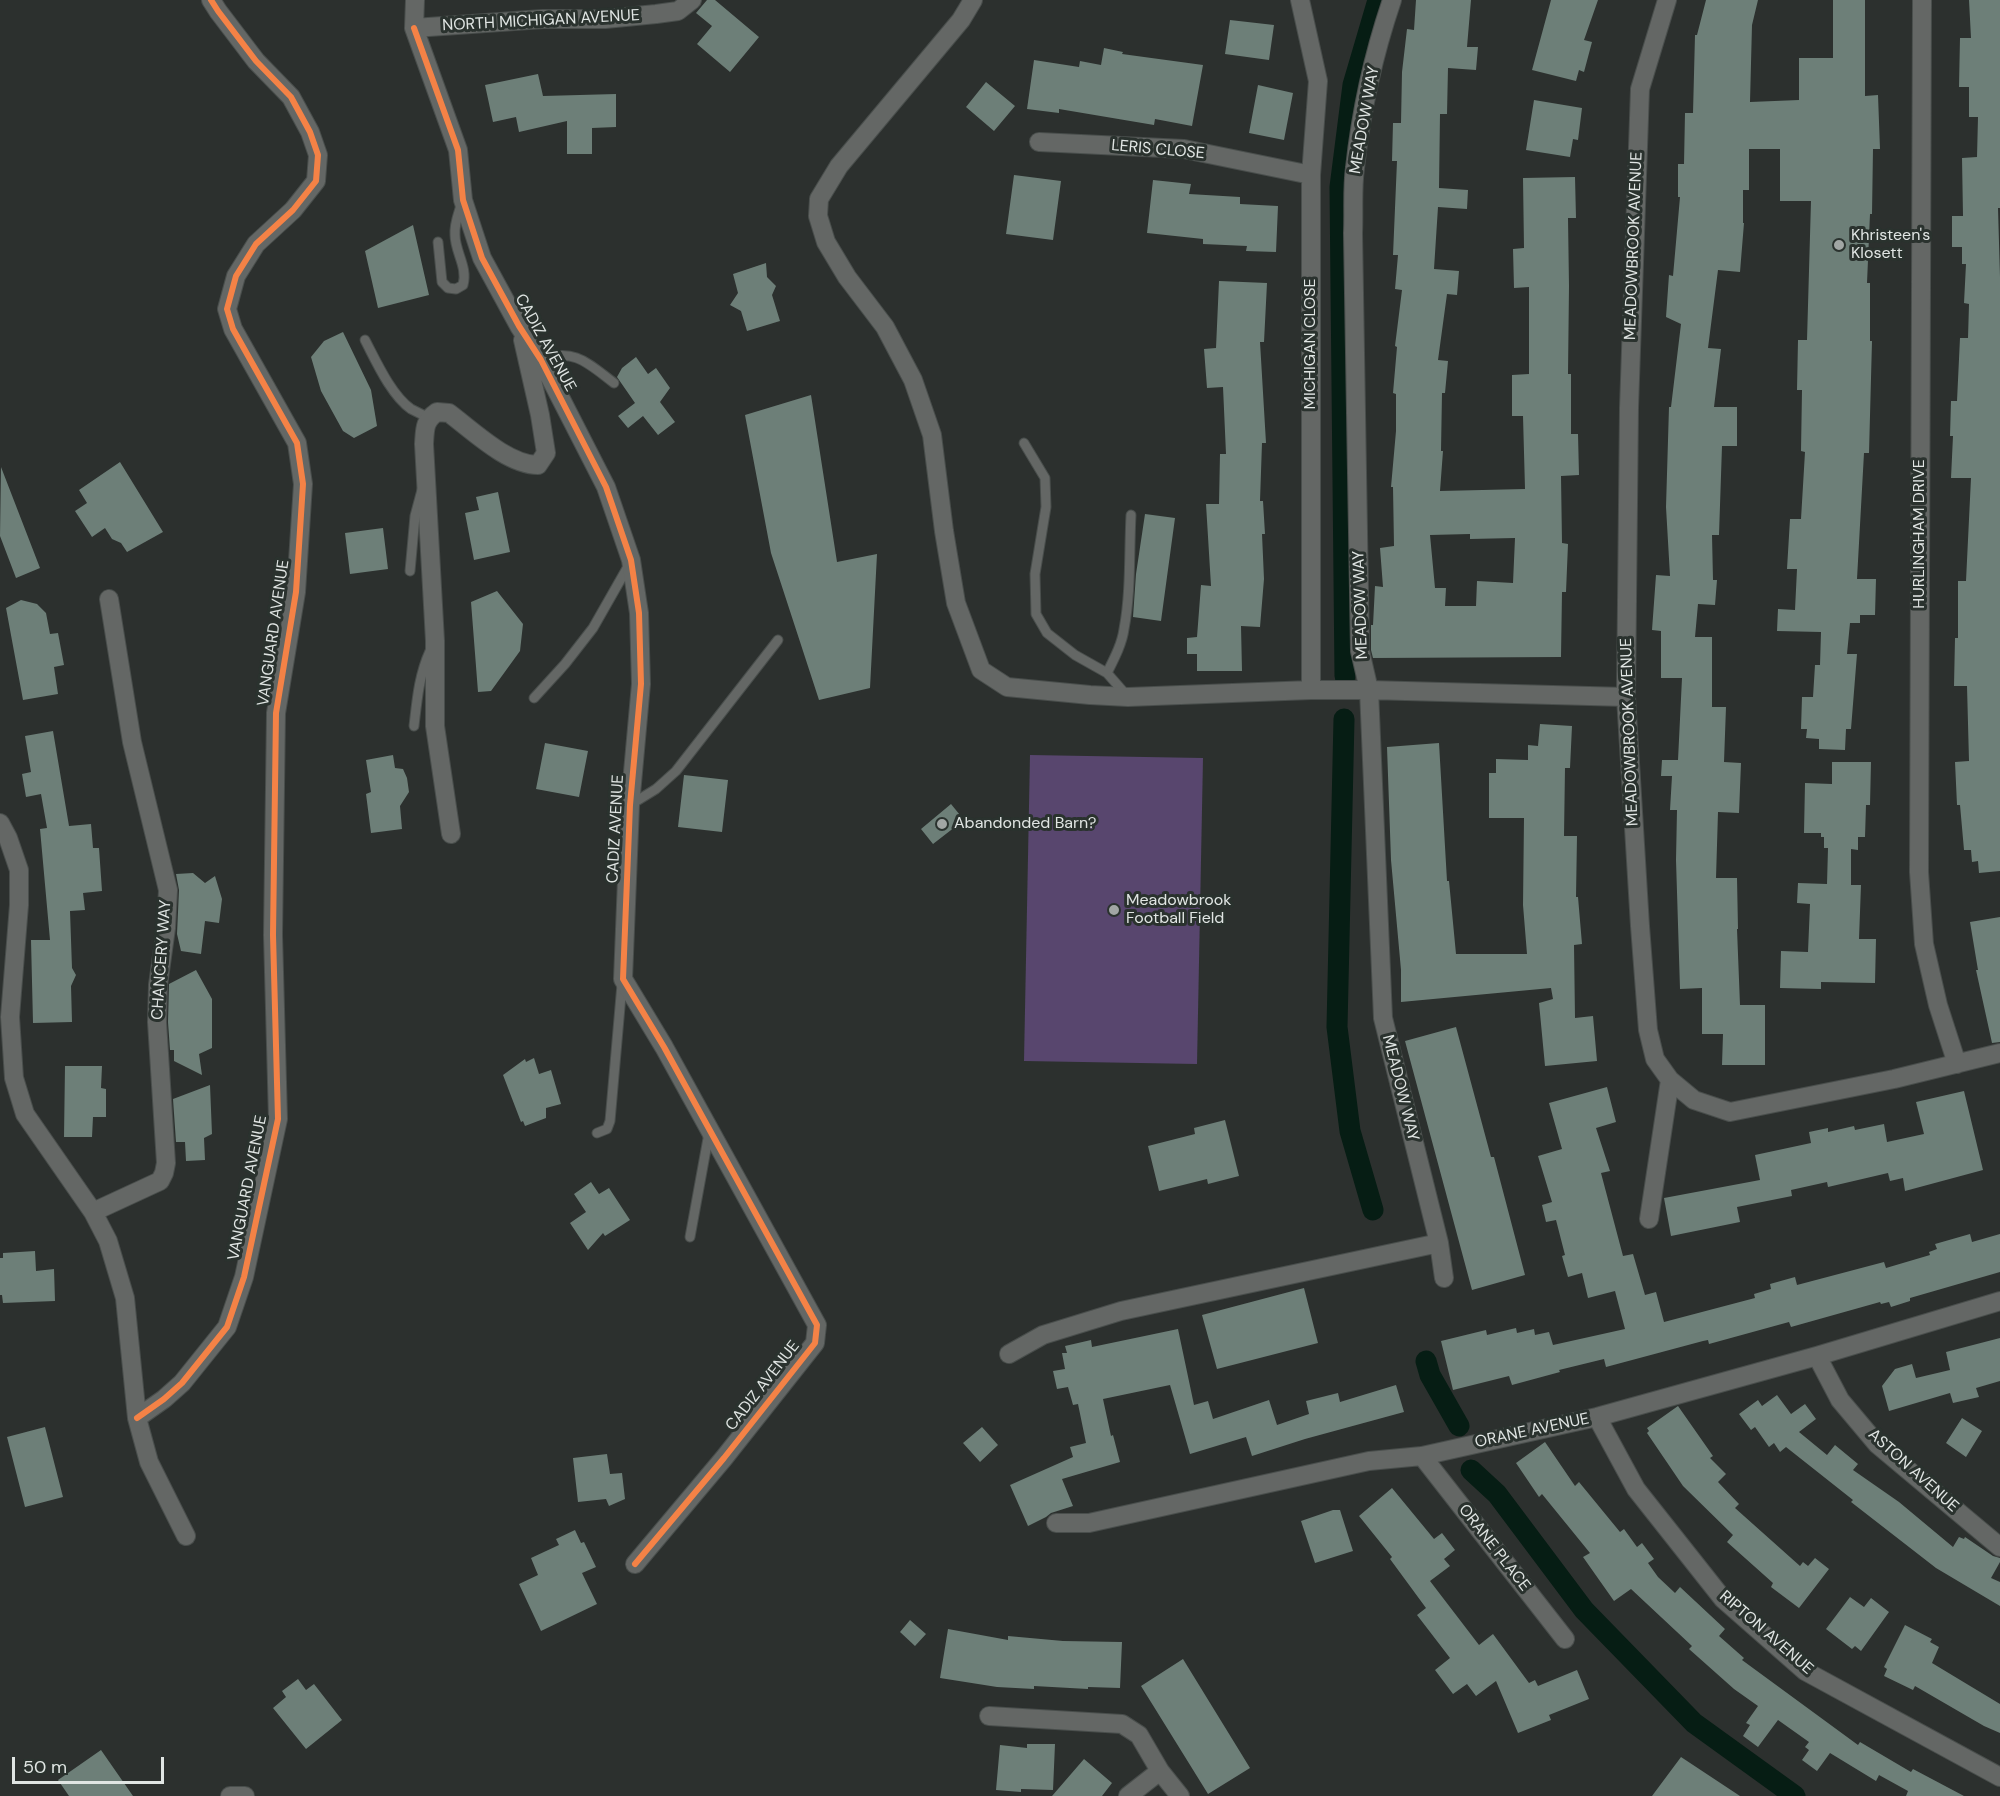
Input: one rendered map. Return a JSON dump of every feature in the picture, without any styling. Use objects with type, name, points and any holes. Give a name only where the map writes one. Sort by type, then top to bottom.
[{"type":"street","name":"VANGUARD AVENUE","points":[[137,1418],[182,1383],[226,1327],[244,1277],[278,1119],[273,935],[276,713],[296,592],[303,484],[297,443],[233,329],[227,309],[236,276],[256,244],[293,210],[316,182],[318,155],[310,132],[291,97],[256,61],[211,0]]},
{"type":"street","points":[[414,28],[415,0]]},
{"type":"street","name":"NORTH MICHIGAN AVENUE","points":[[414,28],[543,19],[626,17],[678,11],[692,0]]},
{"type":"street","points":[[973,0],[961,20],[839,166],[819,199],[818,216],[826,242],[847,277],[885,327],[913,380],[932,435],[956,603],[981,670],[1006,687],[1090,695],[1368,690],[1626,697]]},
{"type":"street","name":"MICHIGAN CLOSE","points":[[1300,0],[1318,81],[1311,175],[1311,690]]},
{"type":"street","name":"MEADOW WAY","points":[[1392,0],[1380,35],[1354,169],[1360,651],[1368,690],[1383,1018],[1438,1243],[1444,1278]]},
{"type":"street","name":"MEADOWBROOK AVENUE","points":[[1668,0],[1640,89],[1629,408],[1626,697],[1648,1030],[1655,1059],[1670,1080],[1695,1100],[1730,1112],[1815,1096],[2000,1053]]},
{"type":"street","name":"HURLINGHAM DRIVE","points":[[1922,0],[1919,872],[1924,944],[1938,1005],[1957,1064]]},
{"type":"street","name":"CADIZ AVENUE","points":[[414,28],[458,150],[463,200],[482,258],[519,326],[541,360],[606,487],[631,560],[639,613],[641,684],[630,805],[622,979],[664,1047],[817,1324],[815,1343],[724,1458],[635,1564]]},
{"type":"street","name":"LERIS CLOSE","points":[[1039,142],[1184,149],[1311,175]]},
{"type":"street","points":[[451,834],[435,726],[435,641],[425,428],[429,418],[437,412],[449,413],[511,458],[526,465],[538,465],[546,453],[540,416],[519,326]]},
{"type":"street","name":"CHANCERY WAY","points":[[93,1212],[160,1181],[166,1164],[157,1022],[158,985],[166,928],[168,890],[132,742],[109,599]]},
{"type":"street","points":[[0,823],[19,870],[19,906],[10,1017],[14,1078],[25,1114],[93,1212],[108,1240],[125,1298],[137,1418],[148,1462],[186,1536]]},
{"type":"street","points":[[1649,1219],[1670,1080]]},
{"type":"street","points":[[1009,1354],[1043,1335],[1121,1311],[1438,1243]]},
{"type":"street","name":"ORANE AVENUE","points":[[1056,1523],[1089,1523],[1369,1461],[1422,1456],[1597,1417],[1817,1356],[2000,1301]]},
{"type":"street","name":"ASTON AVENUE","points":[[1817,1356],[1840,1400],[1877,1444],[2000,1547]]},
{"type":"street","name":"RIPTON AVENUE","points":[[1597,1417],[1636,1489],[1723,1599],[1805,1671],[2000,1777]]},
{"type":"street","name":"ORANE PLACE","points":[[1422,1456],[1565,1639]]},
{"type":"street","points":[[988,1716],[1122,1724],[1139,1735],[1160,1771],[1180,1796]]},
{"type":"street","points":[[1128,1796],[1160,1771]]},
{"type":"street","points":[[230,1796],[244,1796]]},
{"type":"lane","points":[[438,242],[442,282],[448,288],[456,289],[463,285],[466,275],[454,237],[455,222],[463,200]]},
{"type":"lane","points":[[365,340],[381,370],[400,398],[410,408],[429,418]]},
{"type":"lane","points":[[541,360],[555,355],[569,355],[587,363],[614,383]]},
{"type":"lane","points":[[1024,442],[1045,478],[1046,507],[1035,574],[1036,614],[1047,633],[1075,655],[1107,673],[1128,696]]},
{"type":"lane","points":[[410,571],[417,504],[426,476]]},
{"type":"lane","points":[[1107,673],[1124,630],[1131,515]]},
{"type":"lane","points":[[534,698],[565,664],[592,628],[631,560]]},
{"type":"lane","points":[[630,805],[656,789],[676,771],[778,640]]},
{"type":"lane","points":[[414,726],[423,666],[435,641]]},
{"type":"lane","points":[[597,1133],[607,1129],[610,1121],[622,979]]},
{"type":"lane","points":[[690,1237],[709,1129]]},
{"type":"shaded area","name":"Meadowbrook Football Field","points":[[1030,755],[1203,758],[1197,1064],[1024,1061]]},
{"type":"building","points":[[707,0],[715,0],[759,37],[730,72],[697,44],[712,26],[696,13]]},
{"type":"building","points":[[1416,0],[1471,0],[1467,47],[1478,47],[1476,70],[1448,68],[1447,114],[1440,114],[1439,188],[1468,190],[1467,209],[1438,207],[1434,269],[1459,271],[1457,295],[1447,294],[1438,360],[1448,361],[1445,393],[1442,393],[1441,451],[1443,451],[1440,491],[1525,489],[1523,416],[1512,416],[1512,375],[1529,374],[1529,287],[1514,288],[1513,249],[1524,248],[1523,178],[1575,177],[1576,218],[1568,218],[1568,374],[1571,374],[1571,434],[1578,434],[1579,475],[1561,476],[1562,543],[1568,544],[1566,592],[1562,592],[1561,657],[1373,658],[1371,650],[1375,586],[1383,587],[1380,548],[1394,546],[1393,487],[1391,487],[1396,431],[1396,394],[1393,393],[1397,347],[1395,346],[1402,290],[1395,289],[1398,255],[1393,255],[1397,161],[1392,161],[1393,123],[1401,123],[1402,72],[1407,29],[1414,30]],"holes":[[[1470,534],[1470,539],[1515,538],[1513,583],[1477,581],[1476,606],[1445,606],[1446,588],[1435,588],[1430,535]]]},
{"type":"building","points":[[1551,0],[1598,0],[1584,40],[1592,42],[1584,72],[1579,70],[1576,81],[1532,70]]},
{"type":"building","points":[[1706,0],[1758,0],[1752,25],[1750,102],[1799,100],[1799,58],[1833,58],[1833,0],[1865,0],[1865,96],[1878,95],[1880,149],[1873,149],[1872,214],[1870,214],[1867,283],[1870,283],[1870,341],[1872,341],[1869,453],[1864,453],[1857,579],[1876,579],[1875,615],[1860,615],[1860,623],[1850,623],[1847,654],[1857,654],[1851,729],[1846,729],[1845,750],[1819,749],[1819,739],[1806,738],[1807,729],[1801,729],[1802,697],[1813,697],[1815,665],[1820,665],[1821,632],[1777,631],[1778,609],[1795,610],[1797,569],[1787,569],[1790,519],[1801,519],[1805,452],[1801,451],[1802,390],[1797,390],[1798,340],[1807,340],[1811,201],[1780,201],[1780,149],[1749,149],[1749,190],[1743,190],[1744,223],[1740,272],[1718,270],[1708,348],[1721,349],[1714,407],[1737,407],[1737,446],[1722,446],[1719,535],[1712,535],[1713,580],[1717,580],[1715,605],[1698,604],[1695,637],[1712,637],[1712,707],[1726,707],[1724,762],[1741,763],[1739,813],[1718,812],[1716,878],[1737,878],[1740,1005],[1765,1005],[1765,1065],[1722,1065],[1723,1034],[1702,1034],[1702,988],[1680,989],[1676,860],[1677,810],[1670,810],[1672,776],[1661,776],[1662,760],[1678,760],[1682,678],[1661,678],[1661,631],[1652,630],[1656,575],[1670,576],[1666,507],[1669,407],[1671,407],[1681,324],[1666,317],[1669,275],[1673,276],[1680,197],[1678,197],[1678,164],[1684,164],[1685,113],[1693,113],[1695,35],[1697,35]]},
{"type":"building","points":[[1969,0],[2000,0],[2000,208],[1998,208],[2000,871],[1979,873],[1978,861],[1972,862],[1971,850],[1964,850],[1960,805],[1957,805],[1955,762],[1969,761],[1967,686],[1954,686],[1955,638],[1958,638],[1958,581],[1966,581],[1971,478],[1951,478],[1953,436],[1950,436],[1951,401],[1957,401],[1960,338],[1968,338],[1969,304],[1964,303],[1966,264],[1962,264],[1962,247],[1952,247],[1952,216],[1963,216],[1962,158],[1977,157],[1978,117],[1969,117],[1969,87],[1959,87],[1960,38],[1971,38]]},
{"type":"building","points":[[1230,20],[1274,25],[1269,60],[1225,54]]},
{"type":"building","points":[[1104,48],[1123,52],[1122,54],[1203,65],[1192,126],[1155,119],[1154,125],[1059,109],[1059,113],[1027,109],[1034,60],[1079,67],[1080,61],[1101,65]]},
{"type":"building","points":[[538,74],[543,96],[616,94],[616,127],[592,128],[592,154],[567,154],[567,121],[519,132],[516,117],[493,122],[485,85]]},
{"type":"building","points":[[986,82],[1015,106],[994,131],[966,107]]},
{"type":"building","points":[[1258,85],[1293,93],[1284,140],[1249,133]]},
{"type":"building","points":[[1534,100],[1582,108],[1578,140],[1573,139],[1570,157],[1526,150]]},
{"type":"building","points":[[1014,175],[1061,181],[1053,240],[1006,234]]},
{"type":"building","points":[[1153,180],[1191,184],[1189,194],[1240,197],[1240,204],[1278,206],[1276,252],[1246,251],[1247,246],[1203,244],[1203,239],[1147,233]]},
{"type":"building","points":[[413,225],[429,295],[378,308],[365,251]]},
{"type":"building","points":[[766,263],[767,277],[776,286],[772,295],[780,321],[747,331],[741,311],[730,305],[738,293],[733,274]]},
{"type":"building","points":[[1219,281],[1267,283],[1264,342],[1260,342],[1266,443],[1262,443],[1260,501],[1263,501],[1265,534],[1262,534],[1264,579],[1260,627],[1241,626],[1242,671],[1197,671],[1197,654],[1187,654],[1187,638],[1197,637],[1201,585],[1211,586],[1206,504],[1219,504],[1220,454],[1226,454],[1223,387],[1207,388],[1204,349],[1216,348]]},
{"type":"building","points":[[343,332],[371,390],[377,426],[354,438],[343,431],[321,391],[311,357],[324,341]]},
{"type":"building","points":[[636,357],[648,374],[656,368],[670,388],[660,402],[675,422],[658,435],[643,416],[628,428],[618,416],[635,403],[617,377],[622,368]]},
{"type":"building","points":[[811,395],[837,562],[877,554],[870,688],[819,700],[771,553],[745,415]]},
{"type":"building","points":[[120,462],[163,532],[127,552],[121,543],[112,539],[105,528],[92,537],[75,511],[87,503],[79,490]]},
{"type":"building","points":[[1,467],[40,568],[16,578],[0,536]]},
{"type":"building","points":[[498,492],[510,552],[474,560],[465,513],[479,510],[476,497]]},
{"type":"building","points":[[1145,514],[1175,518],[1161,621],[1133,617],[1136,574]]},
{"type":"building","points":[[383,528],[388,569],[350,574],[345,533]]},
{"type":"building","points":[[497,591],[523,624],[520,651],[491,691],[478,692],[471,602]]},
{"type":"building","points":[[21,600],[37,604],[46,613],[50,634],[58,633],[64,665],[54,667],[58,694],[23,700],[6,608]]},
{"type":"building","points":[[1540,724],[1572,726],[1570,768],[1565,768],[1564,836],[1577,836],[1576,897],[1578,897],[1582,944],[1574,945],[1575,1018],[1593,1016],[1597,1061],[1545,1066],[1539,1003],[1553,999],[1551,988],[1401,1002],[1401,970],[1391,860],[1387,747],[1439,743],[1447,881],[1449,881],[1456,954],[1527,954],[1523,905],[1524,818],[1489,818],[1489,773],[1496,773],[1496,759],[1528,760],[1528,745],[1538,746]]},
{"type":"building","points":[[53,731],[69,826],[91,824],[93,848],[99,848],[102,891],[83,893],[85,910],[70,911],[72,968],[76,975],[71,986],[72,1022],[33,1023],[31,940],[50,940],[40,829],[47,828],[41,794],[26,797],[22,774],[31,772],[25,736]]},
{"type":"building","points":[[545,743],[588,751],[579,797],[536,789]]},
{"type":"building","points":[[393,755],[395,768],[403,769],[407,778],[409,792],[400,806],[402,829],[371,833],[366,794],[371,792],[366,760]]},
{"type":"building","points":[[1832,762],[1871,762],[1870,805],[1866,805],[1865,837],[1858,837],[1858,850],[1851,849],[1851,885],[1861,885],[1859,939],[1876,939],[1875,983],[1821,982],[1821,989],[1780,988],[1781,951],[1808,952],[1810,904],[1797,903],[1798,883],[1827,884],[1828,848],[1824,848],[1824,837],[1821,837],[1821,833],[1804,833],[1805,783],[1832,784]]},
{"type":"building","points":[[684,775],[728,780],[722,832],[678,827]]},
{"type":"building","name":"Abandonded Barn?","points":[[951,804],[964,820],[933,844],[921,829]]},
{"type":"building","points":[[193,873],[205,883],[215,876],[222,899],[219,923],[205,921],[201,954],[181,951],[177,934],[179,890],[176,874]]},
{"type":"building","points":[[2000,917],[2000,1042],[1992,1043],[1976,970],[1978,970],[1970,922]]},
{"type":"building","points":[[196,970],[212,999],[212,1048],[199,1054],[202,1075],[174,1061],[174,1050],[170,1050],[168,1022],[169,984]]},
{"type":"building","points":[[1456,1027],[1525,1275],[1472,1290],[1405,1041]]},
{"type":"building","points":[[534,1058],[539,1074],[551,1070],[561,1104],[546,1108],[546,1118],[525,1126],[523,1121],[521,1122],[503,1075],[525,1059],[526,1062]]},
{"type":"building","points":[[65,1066],[102,1066],[101,1088],[106,1089],[106,1117],[93,1117],[92,1137],[64,1137]]},
{"type":"building","points":[[210,1085],[212,1134],[204,1138],[205,1160],[186,1161],[185,1142],[176,1142],[173,1099]]},
{"type":"building","points":[[1607,1087],[1616,1122],[1596,1128],[1610,1171],[1601,1173],[1623,1256],[1633,1254],[1645,1295],[1656,1292],[1664,1322],[1755,1298],[1754,1294],[1771,1289],[1770,1284],[1795,1277],[1797,1285],[1884,1262],[1886,1268],[1930,1255],[1929,1252],[1937,1249],[1935,1244],[1970,1234],[1972,1242],[2000,1234],[2000,1272],[1910,1298],[1910,1301],[1891,1307],[1889,1302],[1881,1304],[1880,1302],[1791,1327],[1789,1322],[1709,1344],[1708,1340],[1703,1341],[1606,1367],[1604,1359],[1512,1385],[1509,1376],[1453,1390],[1441,1341],[1486,1330],[1487,1335],[1516,1328],[1517,1333],[1534,1329],[1535,1335],[1549,1332],[1553,1345],[1625,1329],[1615,1291],[1588,1298],[1582,1273],[1568,1277],[1556,1220],[1546,1222],[1542,1205],[1552,1202],[1538,1156],[1562,1149],[1549,1103]]},
{"type":"building","points":[[1964,1091],[1983,1170],[1905,1191],[1903,1178],[1890,1181],[1888,1173],[1828,1187],[1827,1182],[1791,1190],[1792,1196],[1737,1207],[1740,1222],[1671,1236],[1664,1198],[1760,1180],[1755,1155],[1811,1143],[1809,1132],[1828,1128],[1828,1132],[1854,1126],[1855,1130],[1884,1124],[1887,1142],[1924,1134],[1916,1102]]},
{"type":"building","points":[[1225,1120],[1239,1176],[1208,1184],[1207,1179],[1159,1191],[1148,1146],[1195,1134],[1194,1128]]},
{"type":"building","points":[[591,1182],[599,1194],[609,1188],[630,1220],[605,1236],[603,1233],[588,1250],[570,1223],[586,1212],[574,1194]]},
{"type":"building","points":[[35,1251],[36,1271],[54,1269],[55,1301],[3,1303],[2,1295],[0,1295],[0,1258],[3,1258],[3,1253]]},
{"type":"building","points":[[1304,1288],[1318,1343],[1217,1369],[1202,1315]]},
{"type":"building","points":[[1178,1329],[1194,1405],[1208,1401],[1213,1419],[1269,1400],[1277,1425],[1309,1414],[1306,1401],[1338,1393],[1340,1402],[1396,1385],[1404,1412],[1252,1456],[1246,1437],[1190,1454],[1170,1385],[1103,1399],[1111,1436],[1113,1435],[1120,1462],[1062,1479],[1073,1506],[1051,1513],[1028,1526],[1010,1485],[1073,1457],[1070,1447],[1086,1443],[1078,1404],[1073,1405],[1068,1387],[1057,1389],[1053,1371],[1065,1369],[1062,1353],[1067,1353],[1065,1346],[1091,1340],[1092,1347]]},
{"type":"building","points":[[2000,1338],[2000,1381],[1976,1388],[1979,1397],[1953,1403],[1950,1393],[1889,1411],[1882,1386],[1895,1369],[1912,1364],[1916,1378],[1950,1370],[1946,1352]]},
{"type":"building","points":[[1777,1395],[1791,1414],[1805,1404],[1816,1419],[1799,1432],[1827,1455],[1835,1445],[1858,1464],[1853,1470],[1899,1502],[1953,1547],[1959,1537],[1964,1539],[1965,1537],[1993,1556],[2000,1558],[1991,1578],[2000,1582],[2000,1606],[1936,1568],[1851,1502],[1853,1500],[1786,1447],[1780,1452],[1774,1443],[1769,1447],[1755,1427],[1751,1430],[1739,1414],[1758,1400],[1762,1406]]},
{"type":"building","points":[[1678,1406],[1713,1456],[1710,1458],[1726,1474],[1718,1482],[1739,1504],[1735,1508],[1800,1566],[1803,1562],[1808,1566],[1815,1558],[1829,1569],[1799,1608],[1771,1587],[1773,1583],[1727,1542],[1733,1535],[1683,1486],[1647,1433],[1649,1431],[1647,1428]]},
{"type":"building","points":[[1962,1418],[1982,1431],[1966,1457],[1946,1443]]},
{"type":"building","points":[[45,1427],[63,1497],[25,1507],[7,1437]]},
{"type":"building","points":[[982,1427],[998,1445],[980,1462],[963,1443]]},
{"type":"building","points":[[1545,1442],[1575,1486],[1579,1482],[1620,1532],[1624,1529],[1637,1547],[1642,1543],[1654,1559],[1648,1563],[1658,1577],[1675,1593],[1680,1587],[1725,1629],[1719,1636],[1744,1658],[1742,1660],[1858,1745],[1860,1742],[1911,1772],[1913,1769],[1964,1796],[1906,1796],[1908,1791],[1879,1775],[1876,1781],[1830,1753],[1817,1771],[1802,1760],[1809,1750],[1805,1747],[1809,1742],[1778,1720],[1758,1747],[1743,1736],[1750,1725],[1746,1723],[1758,1706],[1734,1689],[1689,1649],[1692,1646],[1631,1589],[1614,1601],[1583,1557],[1590,1553],[1542,1494],[1539,1497],[1516,1463]]},
{"type":"building","points":[[607,1454],[610,1474],[622,1473],[625,1499],[609,1506],[606,1499],[578,1502],[573,1458]]},
{"type":"building","points":[[1392,1488],[1434,1539],[1442,1533],[1455,1550],[1444,1559],[1450,1566],[1430,1581],[1479,1645],[1493,1634],[1529,1683],[1535,1680],[1538,1686],[1577,1670],[1589,1699],[1549,1715],[1551,1720],[1518,1733],[1496,1681],[1476,1696],[1467,1684],[1453,1694],[1435,1670],[1450,1658],[1417,1615],[1426,1608],[1390,1559],[1392,1557],[1359,1516]]},
{"type":"building","points":[[1333,1510],[1340,1510],[1353,1551],[1315,1563],[1301,1521]]},
{"type":"building","points":[[575,1530],[581,1543],[584,1542],[596,1567],[582,1573],[597,1604],[541,1631],[519,1584],[538,1575],[531,1558],[559,1545],[556,1539]]},
{"type":"building","points":[[1850,1597],[1864,1607],[1871,1598],[1889,1612],[1861,1651],[1855,1646],[1852,1649],[1826,1629]]},
{"type":"building","points":[[910,1620],[926,1634],[915,1646],[900,1632]]},
{"type":"building","points":[[1905,1625],[1932,1639],[1930,1642],[1939,1647],[1932,1663],[2000,1704],[2000,1733],[1915,1686],[1913,1690],[1884,1676],[1887,1669],[1884,1667]]},
{"type":"building","points":[[948,1629],[1008,1640],[1008,1636],[1063,1641],[1122,1642],[1120,1688],[997,1687],[940,1678]]},
{"type":"building","points":[[1183,1659],[1250,1768],[1208,1794],[1141,1686]]},
{"type":"building","points":[[298,1679],[306,1690],[314,1684],[342,1720],[306,1749],[273,1708],[286,1697],[282,1691]]},
{"type":"building","points":[[1027,1744],[1055,1744],[1053,1790],[1021,1789],[1021,1792],[996,1790],[1000,1745],[1027,1748]]},
{"type":"building","points":[[101,1750],[133,1796],[69,1796],[58,1780]]},
{"type":"building","points":[[1681,1757],[1740,1796],[1652,1796]]},
{"type":"building","points":[[1084,1759],[1112,1783],[1102,1796],[1052,1796]]},
{"type":"waterway","points":[[1345,676],[1340,187],[1353,85],[1378,0]]},
{"type":"waterway","points":[[1344,719],[1337,1027],[1350,1131],[1373,1210]]},
{"type":"waterway","points":[[1426,1361],[1430,1375],[1459,1426]]},
{"type":"waterway","points":[[1471,1470],[1497,1494],[1584,1610],[1694,1723],[1795,1796]]},
{"type":"cycle path","points":[[137,1418],[182,1383],[227,1327],[244,1277],[278,1119],[273,935],[276,713],[296,592],[303,484],[297,443],[233,329],[227,309],[236,276],[256,244],[293,210],[316,181],[318,155],[310,132],[291,97],[256,61],[211,0]]},
{"type":"cycle path","points":[[414,28],[458,150],[463,200],[482,258],[519,326],[541,360],[606,487],[631,560],[639,613],[641,684],[630,805],[623,979],[664,1047],[817,1325],[815,1343],[724,1458],[635,1564]]},
{"type":"place","name":"Khristeen's Klosett","points":[[1839,245]]},
{"type":"place","name":"Abandonded Barn?","points":[[942,824]]},
{"type":"place","name":"Meadowbrook Football Field","points":[[1114,910]]}]
